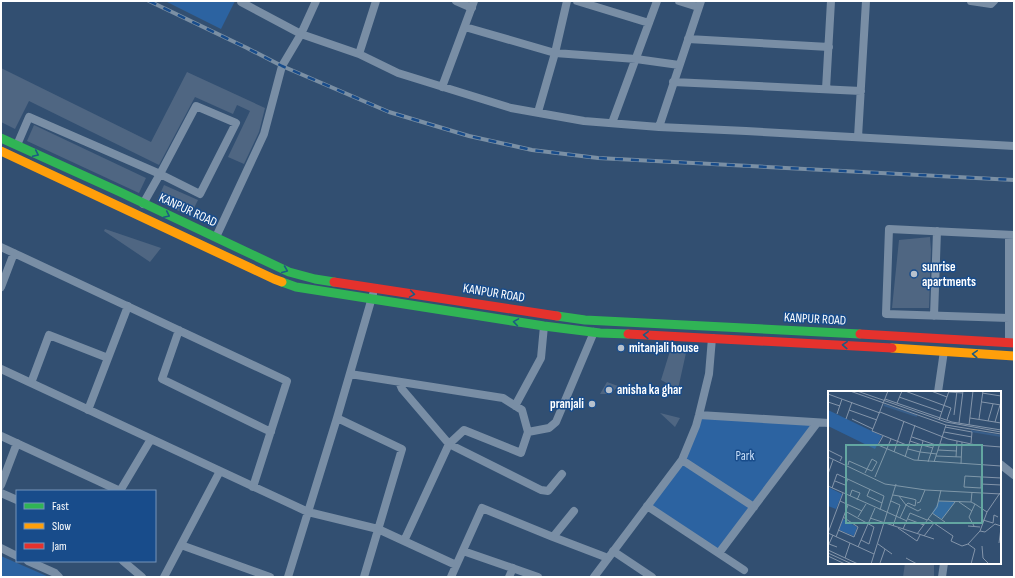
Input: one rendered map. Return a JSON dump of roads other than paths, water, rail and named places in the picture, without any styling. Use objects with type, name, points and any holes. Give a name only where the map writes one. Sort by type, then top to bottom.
[{"type":"street","points":[[242,1],[241,2],[302,34],[359,54],[398,73],[511,108],[584,121],[659,127],[1014,146]]},
{"type":"street","points":[[216,237],[264,134],[282,66],[302,34],[316,1]]},
{"type":"street","points":[[359,54],[376,1]]},
{"type":"street","points":[[442,87],[473,4],[456,1]]},
{"type":"street","points":[[538,112],[555,53],[567,1]]},
{"type":"street","points":[[577,1],[649,23]]},
{"type":"street","points":[[612,123],[657,1]]},
{"type":"street","points":[[659,127],[700,4],[678,1]]},
{"type":"street","points":[[826,89],[831,1]]},
{"type":"street","points":[[858,137],[866,1]]},
{"type":"street","points":[[971,1],[990,4],[994,1]]},
{"type":"street","points":[[465,27],[555,53],[636,58],[679,65]]},
{"type":"street","points":[[688,38],[829,47]]},
{"type":"street","points":[[673,82],[861,91]]},
{"type":"street","points":[[17,145],[29,117],[160,174],[200,194],[236,123],[196,106],[160,174],[143,204]]},
{"type":"street","name":"KANPUR ROAD","points":[[1,138],[289,272],[315,278],[585,320],[1012,343]]},
{"type":"street","points":[[1,151],[296,287],[544,326],[594,332],[848,345],[1014,356]]},
{"type":"street","points":[[120,206],[127,196]]},
{"type":"street","points":[[1009,318],[886,314],[889,229],[1012,235],[1012,290],[1009,318],[1012,343]]},
{"type":"street","points":[[934,316],[937,232]]},
{"type":"street","points":[[1,247],[287,381],[253,487]]},
{"type":"street","points":[[1,287],[14,253]]},
{"type":"street","points":[[288,577],[375,288]]},
{"type":"street","points":[[88,410],[128,306]]},
{"type":"street","points":[[669,336],[670,325]]},
{"type":"street","points":[[515,406],[540,358],[544,326]]},
{"type":"street","points":[[722,327],[722,339]]},
{"type":"street","points":[[179,330],[162,379],[270,432]]},
{"type":"street","points":[[528,432],[549,428],[556,422],[594,332]]},
{"type":"street","points":[[31,383],[50,335],[108,358]]},
{"type":"street","points":[[594,577],[682,460],[699,415],[709,374],[712,338]]},
{"type":"street","points":[[938,391],[944,351]]},
{"type":"street","points":[[1,369],[308,512],[378,529],[456,565]]},
{"type":"street","points":[[350,374],[502,398],[522,410],[528,432],[521,453],[464,430],[449,444],[404,541]]},
{"type":"street","points":[[399,382],[402,389],[449,444],[541,490],[548,491],[562,474]]},
{"type":"street","points":[[699,415],[828,423]]},
{"type":"street","points":[[337,418],[402,449],[364,577]]},
{"type":"street","points":[[719,553],[817,423]]},
{"type":"street","points":[[1,436],[118,490]]},
{"type":"street","points":[[121,490],[151,439]]},
{"type":"street","points":[[1,485],[17,443]]},
{"type":"street","points":[[682,460],[754,507]]},
{"type":"street","points":[[1001,465],[1014,475]]},
{"type":"street","points":[[164,577],[220,471]]},
{"type":"street","points":[[1,493],[16,500]]},
{"type":"street","points":[[647,506],[744,570]]},
{"type":"street","points":[[451,577],[482,508],[553,537],[611,554],[652,577]]},
{"type":"street","points":[[553,537],[574,511]]},
{"type":"street","points":[[181,545],[270,577]]},
{"type":"street","points":[[1,548],[16,556]]},
{"type":"street","points":[[463,551],[538,577]]},
{"type":"street","points":[[30,562],[55,573],[59,577]]},
{"type":"street","points":[[124,562],[142,577]]},
{"type":"street","points":[[942,577],[944,564]]},
{"type":"street","points":[[509,577],[513,568]]},
{"type":"railway","points":[[149,1],[282,66],[389,112],[469,136],[532,150],[598,158],[1014,180]]},
{"type":"place","name":"sunrise apartments","points":[[914,274]]},
{"type":"place","name":"mitanjali house","points":[[621,348]]},
{"type":"place","name":"anisha ka ghar","points":[[609,390]]},
{"type":"place","name":"pranjali","points":[[592,404]]},
{"type":"park label","name":"Park","points":[[745,456]]}]
